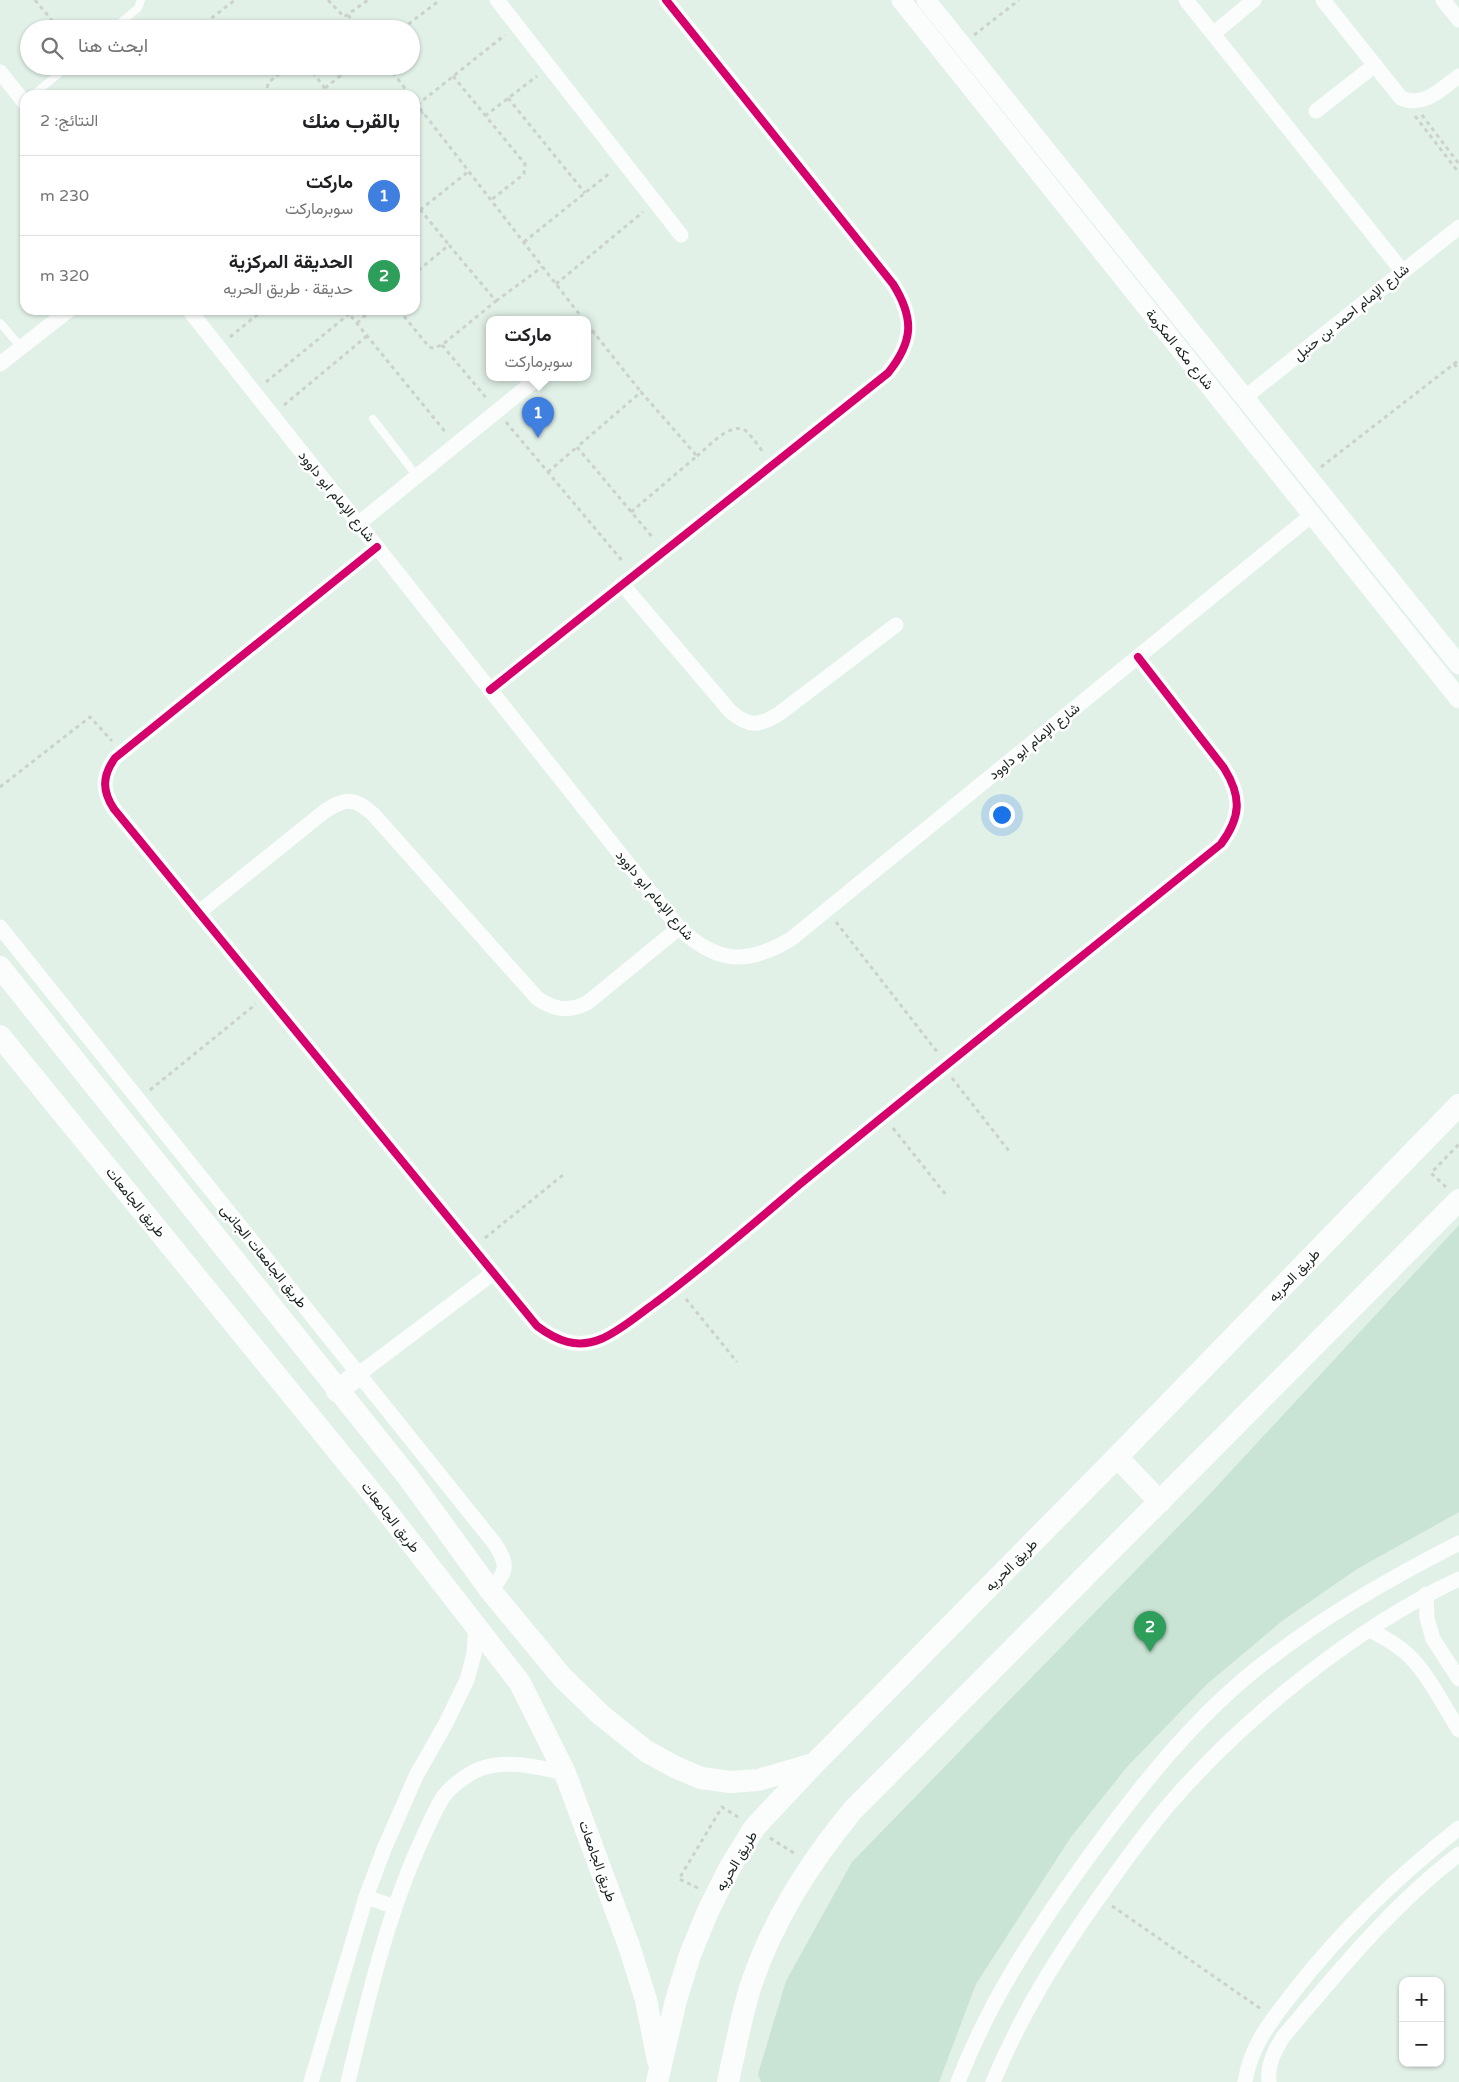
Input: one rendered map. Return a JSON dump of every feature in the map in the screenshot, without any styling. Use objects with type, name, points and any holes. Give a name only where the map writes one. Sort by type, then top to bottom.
[{"type":"main road","points":[[0,967],[337,1391],[408,1477],[490,1590],[562,1677],[601,1715],[646,1751],[675,1767],[701,1778],[730,1782],[758,1780],[814,1764]]},
{"type":"main road","name":"طريق الجامعات","points":[[0,1036],[236,1323],[381,1504],[520,1683],[565,1773],[630,1946],[646,2000],[658,2074]]},
{"type":"main road","name":"طريق الحريه","points":[[658,2074],[676,2000],[697,1937],[729,1868],[754,1828],[814,1764],[1117,1457],[1459,1105]]},
{"type":"main road","points":[[728,2082],[742,2018],[763,1954],[793,1893],[811,1864],[853,1810],[1160,1502],[1455,1197]]},
{"type":"main road","points":[[337,1391],[359,1374]]},
{"type":"main road","points":[[1117,1457],[1160,1502]]},
{"type":"main road","points":[[462,1609],[490,1590]]},
{"type":"street","points":[[497,0],[681,235]]},
{"type":"street","points":[[490,690],[888,373],[900,358],[907,340],[908,320],[903,301],[893,284],[666,0]]},
{"type":"street","name":"شارع مكه المكرمة","points":[[901,0],[1459,699]]},
{"type":"street","name":"شارع مكه المكرمة","points":[[926,0],[1459,665]]},
{"type":"street","points":[[1186,0],[1403,272]]},
{"type":"street","points":[[1213,34],[1254,0]]},
{"type":"street","points":[[1323,0],[1374,65],[1406,100],[1424,100],[1459,76]]},
{"type":"street","points":[[1443,0],[1459,20]]},
{"type":"street","points":[[1316,111],[1374,65]]},
{"type":"street","points":[[0,72],[20,93]]},
{"type":"street","name":"شارع الإمام احمد بن حنبل","points":[[1244,398],[1459,227]]},
{"type":"street","points":[[1106,257],[1122,245]]},
{"type":"street","points":[[0,364],[63,315]]},
{"type":"street","name":"شارع الإمام ابو داوود","points":[[193,315],[679,928],[697,945],[720,955],[745,958],[769,952],[790,939],[1312,515]]},
{"type":"street","points":[[358,524],[534,381]]},
{"type":"street","points":[[377,547],[122,752],[108,767],[104,778],[104,789],[108,800],[198,912],[537,1326],[551,1337],[569,1343],[587,1344],[603,1338],[619,1329],[676,1287],[883,1116],[1221,844],[1231,831],[1236,815],[1237,798],[1233,782],[1138,657]]},
{"type":"street","points":[[622,584],[730,711],[739,719],[752,724],[766,722],[780,713],[896,625]]},
{"type":"street","points":[[198,912],[325,811],[336,804],[352,800],[362,804],[373,814],[537,998],[548,1006],[561,1010],[575,1009],[587,1003],[679,928]]},
{"type":"street","name":"طريق الجامعات الجانبى","points":[[0,927],[359,1374],[500,1553],[505,1570],[501,1578],[490,1590]]},
{"type":"street","points":[[359,1374],[493,1273]]},
{"type":"street","points":[[958,2082],[992,2009],[1026,1949],[1110,1828],[1149,1777],[1194,1727],[1258,1667],[1320,1621],[1391,1578],[1459,1543]]},
{"type":"street","points":[[993,2082],[1010,2041],[1036,1991],[1066,1943],[1155,1822],[1205,1766],[1245,1727],[1288,1690],[1370,1630],[1426,1594],[1459,1579]]},
{"type":"street","points":[[1426,1594],[1427,1618],[1433,1639],[1459,1679]]},
{"type":"street","points":[[311,2082],[366,1896],[416,1776],[446,1723],[467,1680],[474,1654],[476,1626]]},
{"type":"street","points":[[1370,1630],[1390,1640],[1408,1654],[1422,1671],[1459,1730]]},
{"type":"street","points":[[348,2082],[369,1995],[395,1907],[434,1813],[444,1795],[459,1781],[476,1770],[496,1764],[524,1765],[565,1773]]},
{"type":"street","points":[[1244,2082],[1248,2062],[1255,2047],[1274,2018],[1320,1958],[1387,1888],[1423,1856],[1459,1828]]},
{"type":"street","points":[[1269,2082],[1268,2073],[1272,2055],[1283,2037],[1368,1936],[1402,1902],[1459,1854]]},
{"type":"street","points":[[366,1896],[395,1907]]},
{"type":"street","points":[[1320,1958],[1337,1973]]},
{"type":"lane","points":[[124,20],[138,8],[141,0]]},
{"type":"lane","points":[[39,90],[57,75]]},
{"type":"lane","points":[[0,323],[21,347]]},
{"type":"lane","points":[[373,419],[416,475]]},
{"type":"path","points":[[35,0],[52,20]]},
{"type":"path","points":[[209,20],[235,0]]},
{"type":"path","points":[[328,0],[342,16],[348,16],[368,0]]},
{"type":"path","points":[[414,20],[440,0]]},
{"type":"path","points":[[962,45],[1019,0]]},
{"type":"path","points":[[348,16],[351,20]]},
{"type":"path","points":[[420,100],[517,25]]},
{"type":"path","points":[[485,116],[549,66]]},
{"type":"path","points":[[267,90],[268,83],[277,75]]},
{"type":"path","points":[[315,75],[325,88],[342,75]]},
{"type":"path","points":[[395,75],[406,90]]},
{"type":"path","points":[[453,76],[525,164],[524,174],[491,200]]},
{"type":"path","points":[[508,98],[585,193]]},
{"type":"path","points":[[1406,100],[1459,164]]},
{"type":"path","points":[[1406,100],[1459,173]]},
{"type":"path","points":[[420,108],[581,316]]},
{"type":"path","points":[[524,242],[624,162]]},
{"type":"path","points":[[469,171],[420,210],[496,301]]},
{"type":"path","points":[[556,284],[656,202]]},
{"type":"path","points":[[420,269],[449,245]]},
{"type":"path","points":[[402,315],[429,347],[434,348],[442,345],[542,267]]},
{"type":"path","points":[[218,347],[257,315]]},
{"type":"path","points":[[253,392],[349,315]]},
{"type":"path","points":[[351,315],[455,444]]},
{"type":"path","points":[[357,323],[366,315]]},
{"type":"path","points":[[591,330],[641,392],[697,456]]},
{"type":"path","points":[[272,415],[367,336]]},
{"type":"path","points":[[442,345],[634,575]]},
{"type":"path","points":[[1308,477],[1459,360]]},
{"type":"path","points":[[1454,364],[1459,370]]},
{"type":"path","points":[[548,472],[641,392]]},
{"type":"path","points":[[631,512],[726,432],[739,428],[746,431],[774,464]]},
{"type":"path","points":[[577,447],[664,551]]},
{"type":"path","points":[[0,787],[90,717],[122,752]]},
{"type":"path","points":[[826,910],[1009,1151]]},
{"type":"path","points":[[138,1100],[266,995]]},
{"type":"path","points":[[883,1116],[946,1195]]},
{"type":"path","points":[[1455,1197],[1431,1173],[1459,1144]]},
{"type":"path","points":[[473,1248],[562,1175]]},
{"type":"path","points":[[676,1287],[737,1362]]},
{"type":"path","points":[[754,1828],[811,1864]]},
{"type":"path","points":[[1099,1897],[1274,2018]]},
{"type":"green space","points":[[1459,1225],[1459,1512],[1357,1569],[1282,1621],[1207,1684],[1127,1767],[1071,1837],[976,1984],[939,2082],[761,2082],[758,2074],[786,1981],[852,1862],[1207,1497]]},
{"type":"cycle path","points":[[490,690],[888,373],[896,362],[906,340],[908,319],[905,308],[893,284],[666,0]]},
{"type":"cycle path","points":[[377,547],[115,758],[106,777],[107,796],[114,809],[537,1326],[552,1336],[568,1342],[592,1342],[608,1336],[674,1289],[799,1185],[1221,844],[1232,825],[1237,807],[1234,788],[1230,778],[1138,657]]},
{"type":"place","name":"ماركت","points":[[538,438]]},
{"type":"place","name":"الحديقة المركزية","points":[[1150,1652]]}]
